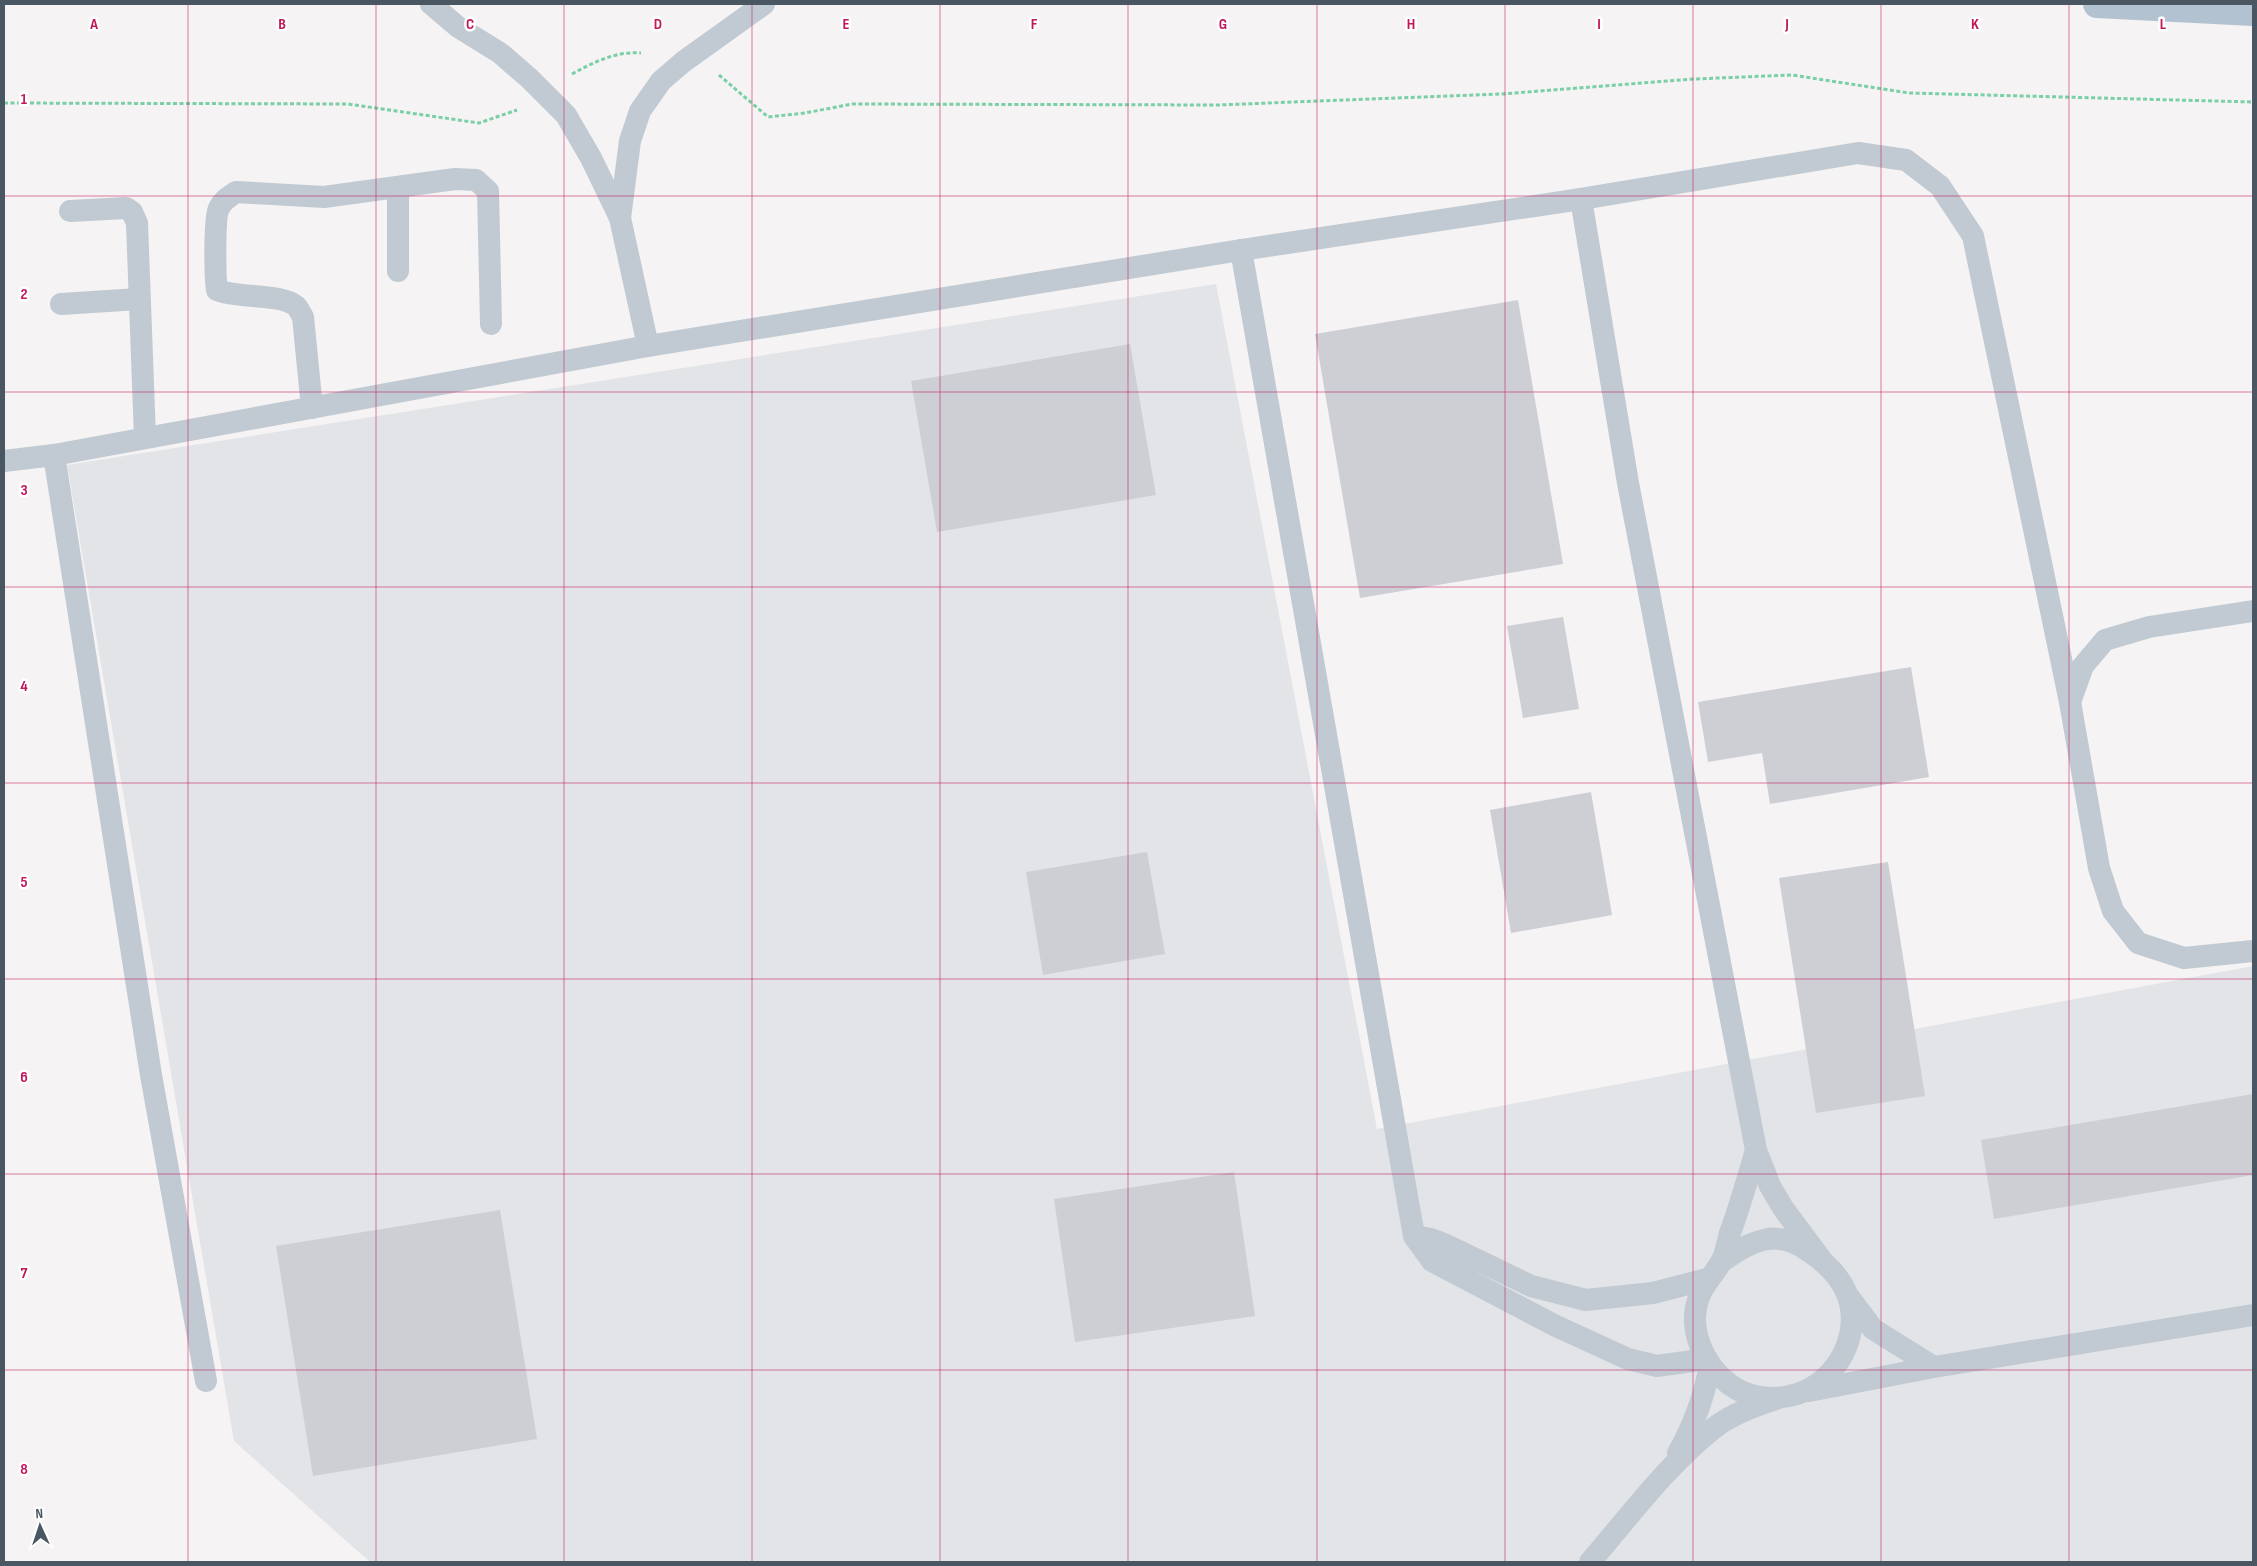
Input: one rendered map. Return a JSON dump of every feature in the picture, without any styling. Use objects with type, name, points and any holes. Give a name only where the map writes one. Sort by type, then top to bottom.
[{"type":"main road","points":[[2097,4],[2253,12]]},
{"type":"lane","points":[[431,4],[458,27],[500,53],[566,115],[591,158],[620,218],[648,346]]},
{"type":"lane","points":[[620,218],[630,141],[640,111],[662,81],[691,56],[764,4]]},
{"type":"lane","points":[[4,460],[54,455],[648,346],[1241,250],[1581,199],[1858,153],[1906,160],[1940,186],[1973,236],[2070,702],[2099,868],[2112,911],[2138,943],[2184,958],[2253,952]]},
{"type":"lane","points":[[312,408],[303,317],[296,306],[278,299],[227,294],[217,290],[215,278],[218,210],[225,199],[236,192],[324,197],[455,179],[476,180],[488,191],[491,324]]},
{"type":"lane","points":[[398,187],[398,271]]},
{"type":"lane","points":[[1581,199],[1628,483],[1756,1150],[1770,1186],[1783,1208],[1821,1259],[1837,1275],[1847,1295],[1873,1329],[1934,1367]]},
{"type":"lane","points":[[70,211],[126,208],[132,212],[137,223],[145,438]]},
{"type":"lane","points":[[1241,250],[1414,1236],[1432,1260],[1556,1326],[1628,1359],[1657,1366],[1708,1362]]},
{"type":"lane","points":[[61,304],[139,300]]},
{"type":"lane","points":[[54,455],[151,1075],[206,1381]]},
{"type":"lane","points":[[2070,702],[2083,666],[2105,640],[2149,627],[2253,611]]},
{"type":"lane","points":[[1756,1150],[1714,1271],[1698,1299],[1695,1320],[1698,1341],[1708,1362],[1720,1377],[1736,1390],[1757,1397],[1778,1398]]},
{"type":"lane","points":[[1414,1236],[1444,1244],[1530,1286],[1586,1300],[1653,1294],[1714,1271],[1744,1246],[1769,1239],[1791,1240],[1821,1259]]},
{"type":"lane","points":[[1804,1392],[1823,1380],[1834,1369],[1839,1363],[1849,1341],[1852,1318],[1847,1295]]},
{"type":"lane","points":[[1590,1562],[1668,1472],[1714,1427],[1737,1413],[1778,1398],[1934,1367],[2253,1315]]},
{"type":"lane","points":[[1668,1472],[1691,1430],[1705,1391],[1708,1362]]},
{"type":"path","points":[[4,103],[348,104],[479,123],[514,113],[542,91],[597,61],[628,52],[691,56],[726,80],[768,117],[805,113],[852,104],[1217,104],[1501,94],[1694,79],[1792,75],[1909,93],[2253,102]]},
{"type":"shaded area","points":[[1216,284],[1377,1129],[2253,966],[2253,1562],[370,1562],[234,1441],[67,465]]},
{"type":"building","points":[[1518,300],[1563,564],[1360,598],[1315,334]]},
{"type":"building","points":[[1130,344],[1156,495],[937,532],[911,381]]},
{"type":"building","points":[[1563,617],[1579,709],[1523,718],[1507,626]]},
{"type":"building","points":[[1911,667],[1929,777],[1770,804],[1762,753],[1708,762],[1698,702]]},
{"type":"building","points":[[1591,792],[1612,915],[1511,933],[1490,810]]},
{"type":"building","points":[[1147,852],[1165,954],[1043,975],[1026,872]]},
{"type":"building","points":[[1888,862],[1925,1096],[1816,1113],[1779,878]]},
{"type":"building","points":[[2253,1094],[2253,1175],[1994,1219],[1981,1140]]},
{"type":"building","points":[[1234,1172],[1255,1316],[1075,1342],[1054,1199]]},
{"type":"building","points":[[500,1210],[537,1439],[313,1476],[276,1246]]}]
